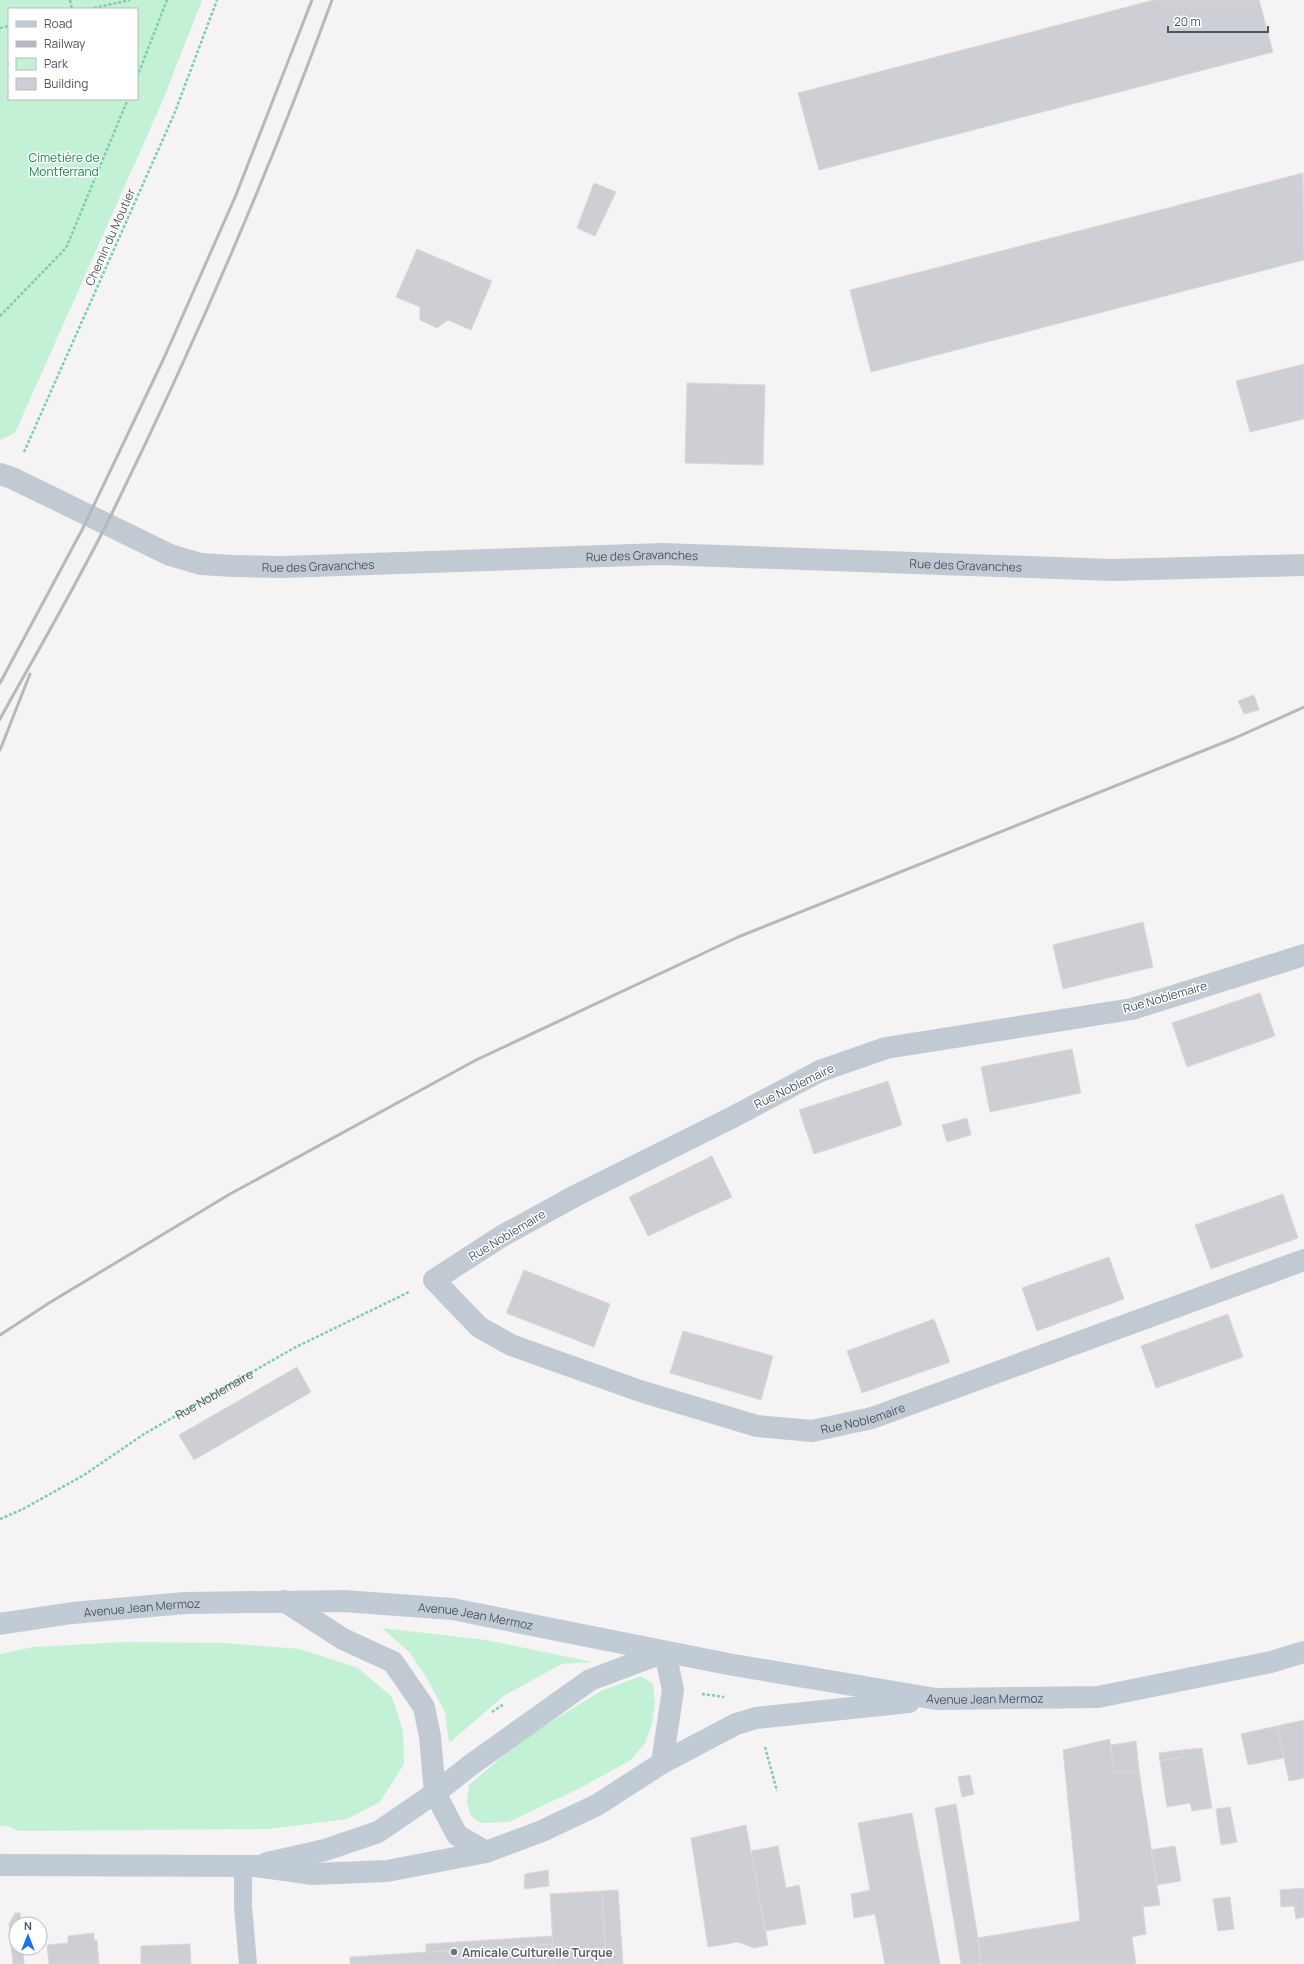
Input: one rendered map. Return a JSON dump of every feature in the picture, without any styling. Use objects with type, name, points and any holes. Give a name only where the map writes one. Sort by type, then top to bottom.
[{"type":"main road","name":"Avenue Jean Mermoz","points":[[0,1624],[72,1613],[185,1603],[344,1602],[452,1609],[728,1664],[936,1699],[1098,1697],[1271,1662],[1304,1652]]},
{"type":"main road","points":[[250,1866],[325,1850],[378,1832],[435,1793],[472,1764],[590,1680],[665,1652]]},
{"type":"main road","points":[[0,1865],[250,1866],[313,1874],[387,1871],[486,1852],[542,1831],[597,1805],[662,1763],[736,1724],[756,1718],[936,1699]]},
{"type":"street","name":"Rue des Gravanches","points":[[6,476],[170,555],[201,564],[225,566],[283,567],[662,554],[1112,570],[1304,565]]},
{"type":"street","name":"Rue Noblemaire","points":[[1304,955],[1132,1009],[886,1048],[820,1071],[731,1118],[577,1195],[502,1236],[434,1280],[479,1327],[511,1345],[640,1391],[757,1426],[812,1431],[872,1418],[1304,1260]]},
{"type":"street","points":[[284,1602],[343,1639],[393,1662],[424,1707],[430,1737],[435,1793],[457,1835],[486,1852]]},
{"type":"street","points":[[662,1763],[673,1690],[665,1652]]},
{"type":"lane","points":[[248,1964],[243,1906],[250,1866]]},
{"type":"path","points":[[94,8],[130,0]]},
{"type":"path","points":[[138,74],[167,0]]},
{"type":"path","name":"Chemin du Moutier","points":[[6,476],[175,112],[217,0]]},
{"type":"path","points":[[0,316],[66,248],[128,100]]},
{"type":"path","name":"Rue Noblemaire","points":[[0,1519],[23,1509],[84,1475],[144,1434],[294,1348],[434,1280]]},
{"type":"green space","name":"Cimetière de Montferrand","points":[[0,0],[202,0],[163,100],[15,433],[0,440]]},
{"type":"green space","points":[[382,1628],[486,1640],[592,1662],[562,1664],[505,1695],[449,1743],[445,1712],[428,1680],[410,1653]]},
{"type":"green space","points":[[125,1642],[225,1643],[300,1649],[358,1668],[392,1697],[403,1731],[404,1764],[380,1802],[347,1819],[269,1829],[19,1831],[7,1826],[0,1826],[0,1654],[34,1647]]},
{"type":"green space","points":[[641,1676],[653,1684],[655,1702],[652,1723],[645,1743],[631,1760],[582,1787],[509,1822],[481,1823],[471,1816],[467,1803],[469,1785],[523,1739],[601,1691]]},
{"type":"building","points":[[1154,0],[1259,0],[1273,52],[819,170],[798,93]]},
{"type":"building","points":[[1303,173],[1304,260],[871,372],[850,290]]},
{"type":"building","points":[[594,183],[616,192],[595,236],[577,228]]},
{"type":"building","points":[[417,249],[492,281],[471,330],[448,320],[437,328],[420,320],[420,307],[396,297]]},
{"type":"building","points":[[1304,364],[1304,419],[1250,432],[1236,381]]},
{"type":"building","points":[[687,383],[765,385],[763,465],[685,463]]},
{"type":"building","points":[[1254,695],[1259,710],[1244,714],[1238,701]]},
{"type":"building","points":[[1143,922],[1153,967],[1063,989],[1053,945]]},
{"type":"building","points":[[1260,993],[1275,1036],[1187,1067],[1172,1023]]},
{"type":"building","points":[[1072,1049],[1081,1093],[990,1112],[981,1067]]},
{"type":"building","points":[[888,1081],[902,1125],[814,1154],[799,1110]]},
{"type":"building","points":[[967,1118],[971,1135],[947,1142],[942,1125]]},
{"type":"building","points":[[712,1156],[732,1197],[648,1236],[629,1197]]},
{"type":"building","points":[[1283,1194],[1298,1238],[1211,1269],[1195,1225]]},
{"type":"building","points":[[1109,1257],[1124,1299],[1037,1331],[1022,1288]]},
{"type":"building","points":[[524,1270],[610,1304],[594,1347],[506,1313]]},
{"type":"building","points":[[1228,1314],[1243,1357],[1156,1388],[1141,1346]]},
{"type":"building","points":[[934,1319],[950,1362],[862,1393],[847,1351]]},
{"type":"building","points":[[683,1331],[773,1356],[761,1400],[670,1373]]},
{"type":"building","points":[[297,1367],[311,1392],[194,1460],[179,1435]]},
{"type":"building","points":[[1304,1720],[1304,1778],[1289,1781],[1277,1726]]},
{"type":"building","points":[[1277,1726],[1284,1758],[1248,1765],[1241,1734]]},
{"type":"building","points":[[1110,1739],[1114,1773],[1139,1771],[1160,1905],[1143,1907],[1146,1934],[1132,1937],[1136,1964],[982,1964],[977,1938],[1080,1921],[1063,1750]]},
{"type":"building","points":[[1136,1741],[1139,1771],[1114,1773],[1111,1745]]},
{"type":"building","points":[[1202,1748],[1212,1808],[1192,1811],[1190,1803],[1167,1807],[1160,1761],[1183,1757],[1182,1750]]},
{"type":"building","points":[[1182,1750],[1183,1757],[1160,1761],[1159,1753]]},
{"type":"building","points":[[970,1775],[974,1794],[962,1797],[958,1777]]},
{"type":"building","points":[[956,1804],[982,1963],[977,1964],[961,1964],[935,1808]]},
{"type":"building","points":[[1230,1807],[1237,1842],[1221,1845],[1216,1809]]},
{"type":"building","points":[[912,1813],[940,1964],[885,1964],[875,1914],[854,1918],[851,1894],[870,1890],[858,1823]]},
{"type":"building","points":[[746,1825],[768,1945],[754,1948],[738,1942],[708,1947],[691,1838]]},
{"type":"building","points":[[778,1846],[786,1888],[799,1885],[806,1924],[765,1931],[751,1851]]},
{"type":"building","points":[[1175,1846],[1181,1881],[1157,1885],[1151,1850]]},
{"type":"building","points":[[548,1870],[549,1886],[524,1889],[525,1874]]},
{"type":"building","points":[[1304,1888],[1304,1917],[1296,1919],[1294,1906],[1281,1907],[1280,1890]]},
{"type":"building","points":[[618,1890],[623,1964],[606,1964],[602,1891]]},
{"type":"building","points":[[602,1891],[606,1964],[554,1964],[550,1894]]},
{"type":"building","points":[[1230,1897],[1234,1929],[1218,1931],[1213,1899]]},
{"type":"building","points":[[15,1913],[20,1913],[20,1916],[13,1916]]},
{"type":"building","points":[[94,1933],[94,1940],[97,1940],[99,1964],[49,1964],[48,1945],[68,1943],[68,1936]]},
{"type":"building","points":[[552,1936],[553,1944],[426,1952],[426,1944]]},
{"type":"building","points":[[190,1944],[191,1964],[141,1964],[141,1946]]},
{"type":"building","points":[[553,1944],[554,1964],[350,1964],[350,1957]]},
{"type":"building","points":[[12,1956],[24,1956],[24,1964],[13,1964]]},
{"type":"railway","points":[[0,683],[83,528],[164,358],[236,195],[312,0]]},
{"type":"railway","points":[[0,719],[73,589],[101,536],[144,447],[202,321],[257,193],[332,0]]},
{"type":"railway","points":[[0,750],[30,674]]},
{"type":"railway","points":[[0,1335],[49,1303],[230,1194],[476,1060],[738,937],[1235,738],[1304,707]]},
{"type":"place","name":"Amicale Culturelle Turque","points":[[454,1952]]}]
